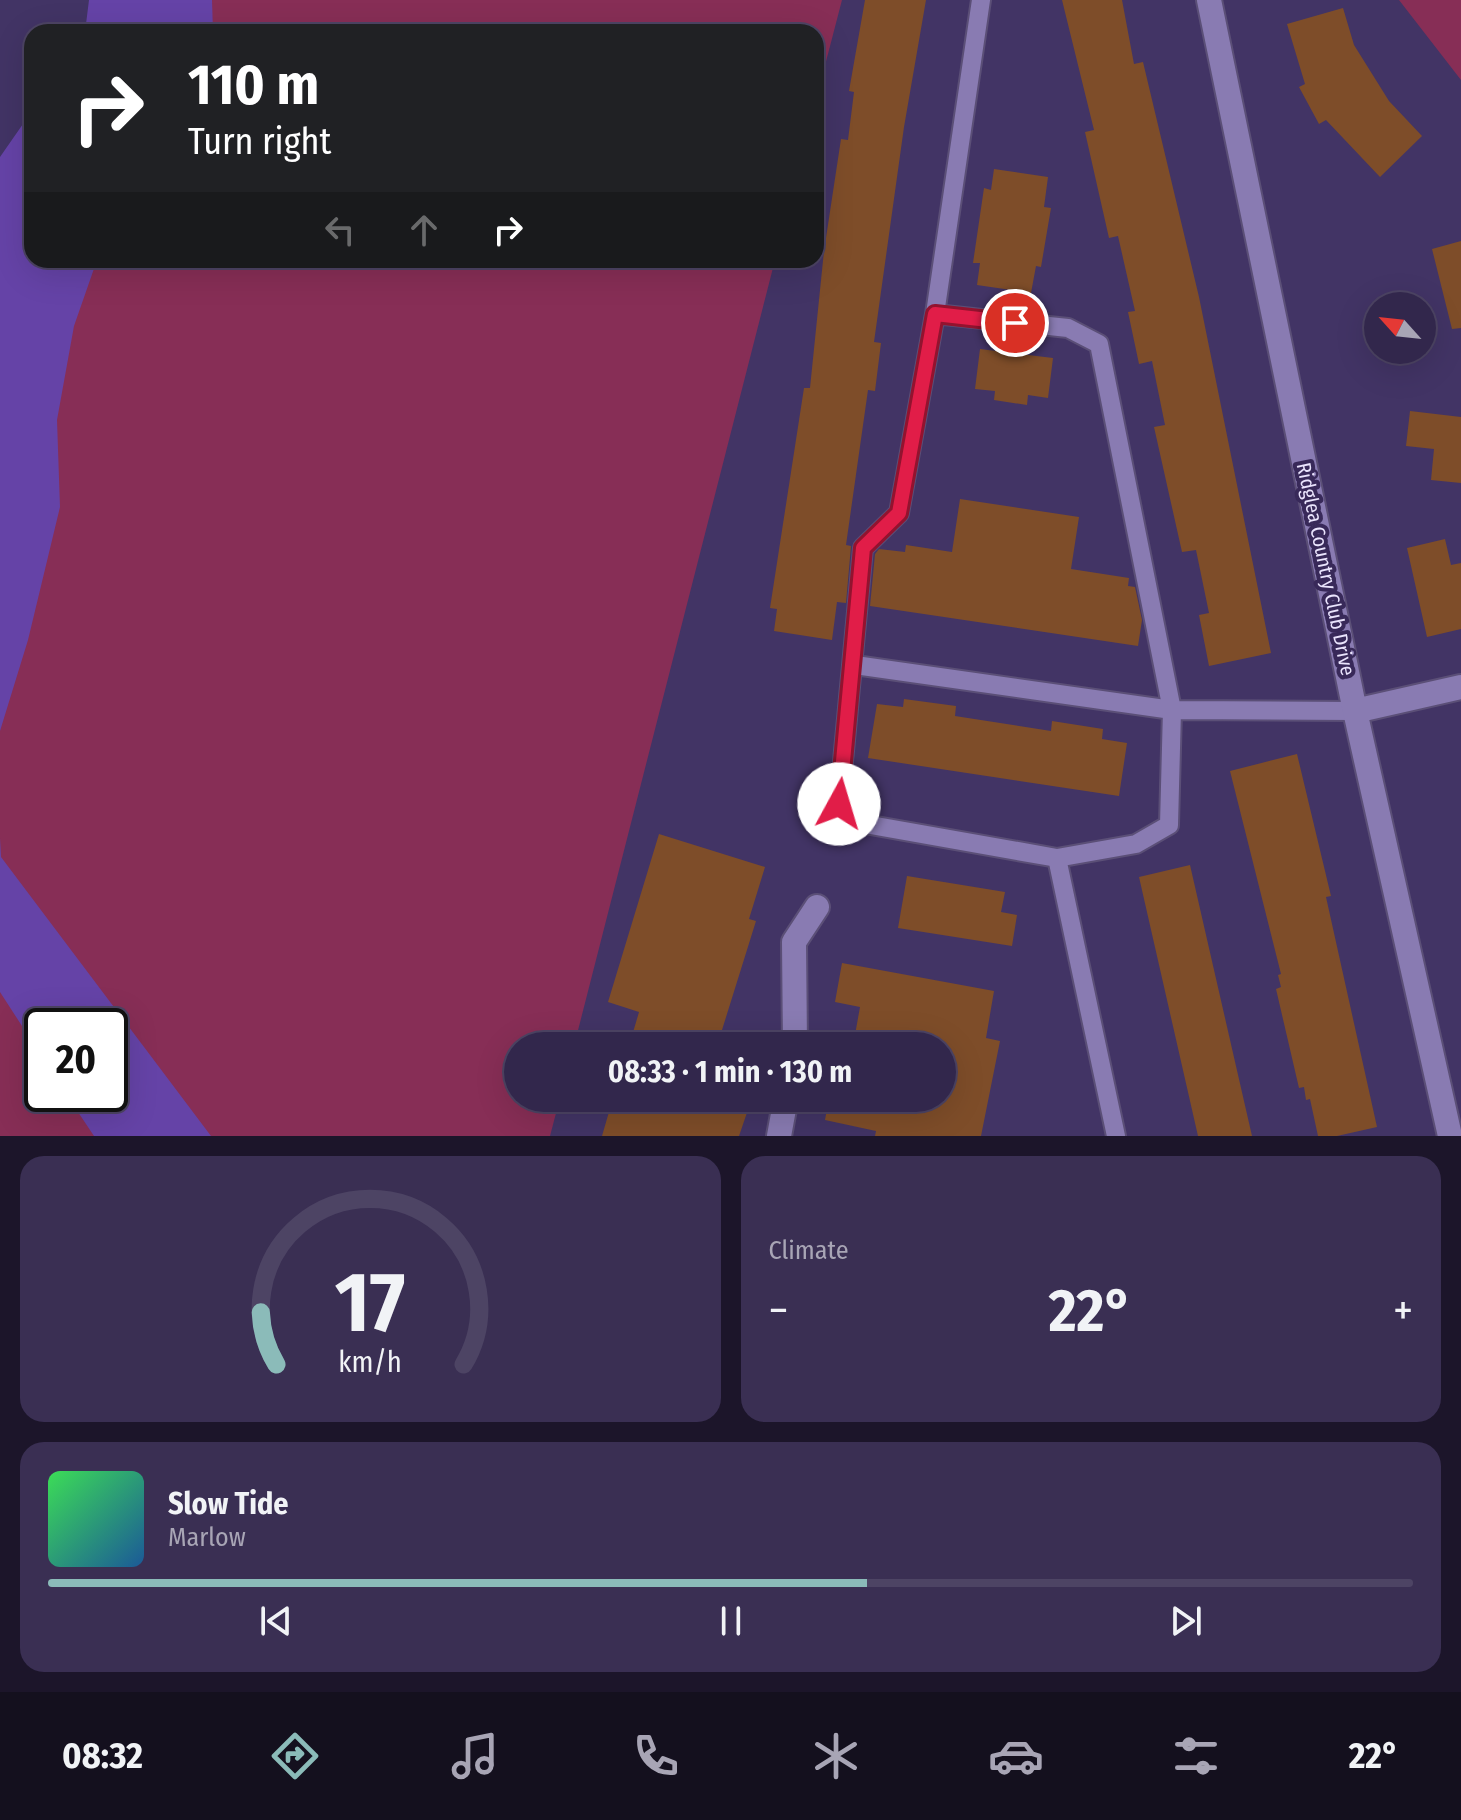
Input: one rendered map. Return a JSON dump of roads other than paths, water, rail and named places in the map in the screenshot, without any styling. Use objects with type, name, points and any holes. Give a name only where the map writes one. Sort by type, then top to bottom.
[{"type":"street","name":"Ridglea Country Club Drive","points":[[1209,0],[1355,711],[1450,1136]]},
{"type":"street","points":[[1355,711],[1461,687]]},
{"type":"street","points":[[795,1032],[794,942],[817,907]]},
{"type":"street","points":[[779,1136],[783,1112]]},
{"type":"lane","points":[[935,314],[1068,328],[1099,344],[1172,710],[1169,825],[1136,844],[1057,858],[848,821],[839,804],[855,665],[863,548],[899,513],[935,314],[981,0]]},
{"type":"lane","points":[[855,665],[1172,710],[1355,711]]},
{"type":"lane","points":[[1057,858],[1116,1136]]}]
